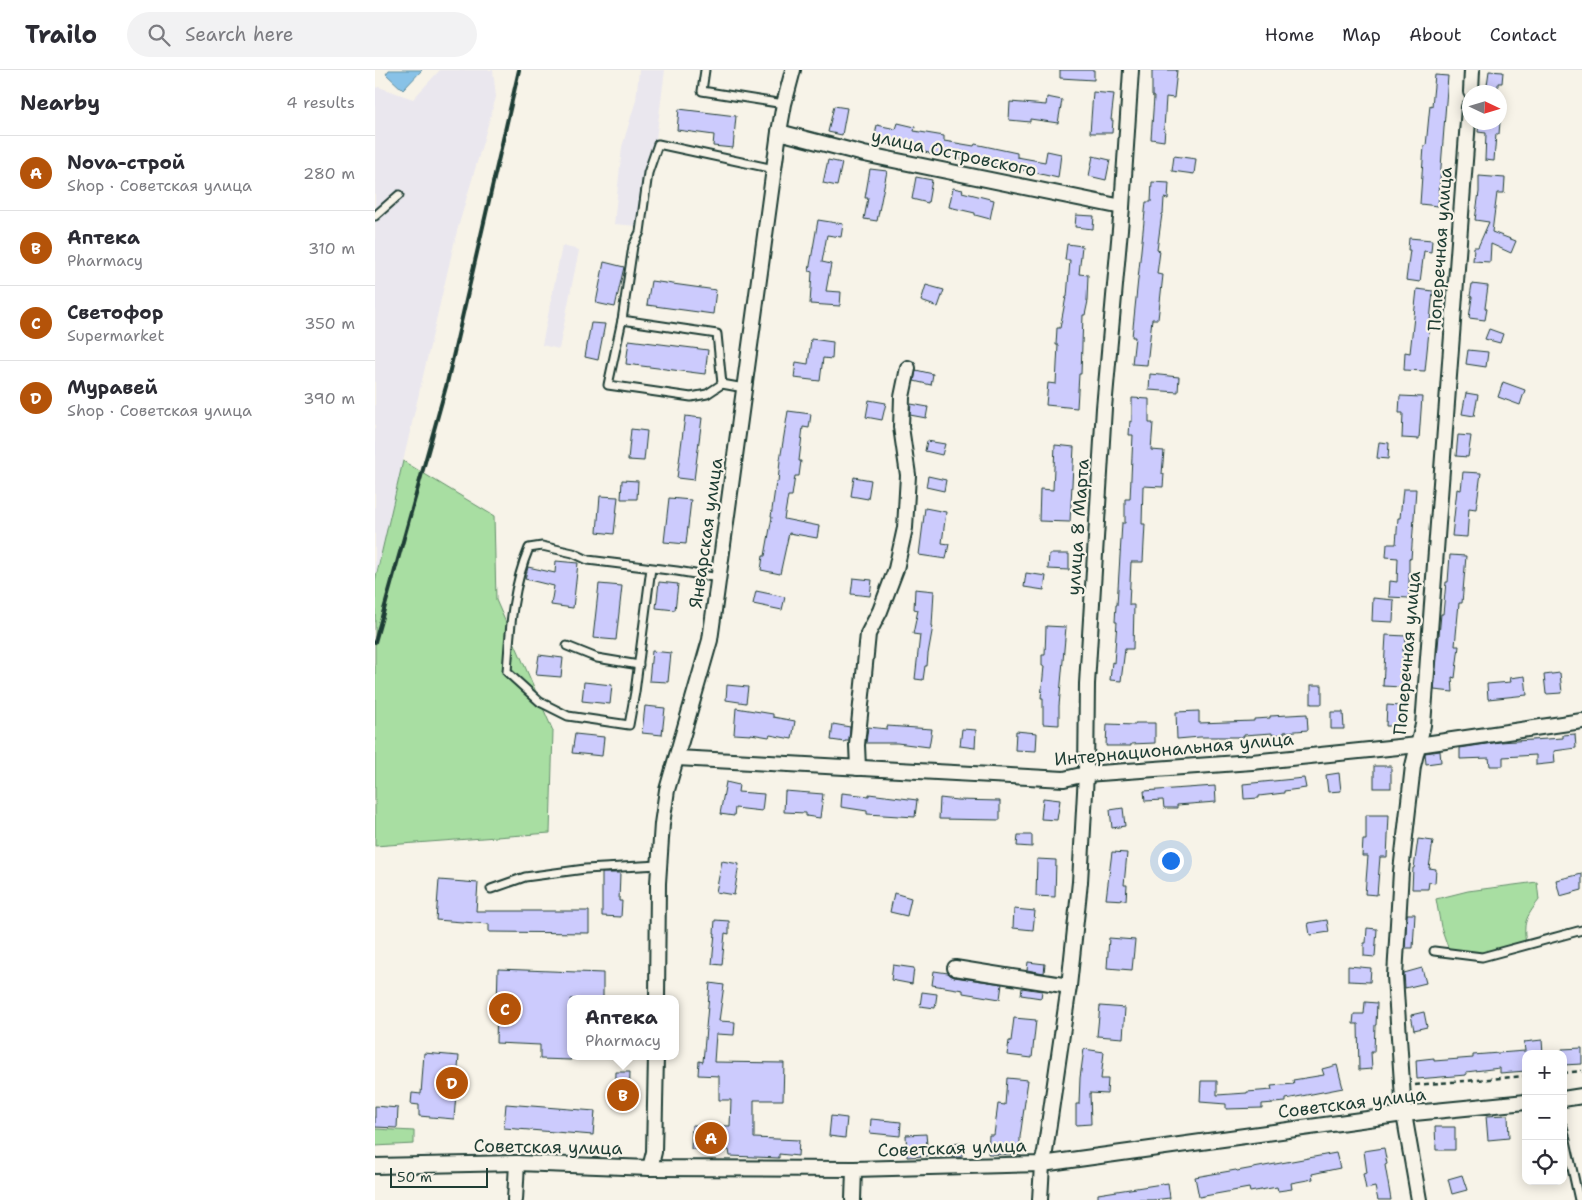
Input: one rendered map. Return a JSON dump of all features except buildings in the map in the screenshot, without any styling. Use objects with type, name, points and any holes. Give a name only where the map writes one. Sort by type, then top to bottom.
[{"type":"street","name":"Январская улица","points":[[657,995],[659,865],[662,824],[667,790],[710,640],[779,132],[793,70]]},
{"type":"street","name":"улица 8 Марта","points":[[1040,1200],[1042,1164],[1069,986],[1080,882],[1087,684],[1104,408],[1122,207],[1131,70]]},
{"type":"street","points":[[1471,85],[1472,70]]},
{"type":"street","name":"Поперечная улица","points":[[1419,1200],[1404,1114],[1395,976],[1401,871],[1413,766],[1423,725],[1467,130]]},
{"type":"street","name":"улица Островского","points":[[779,132],[863,154],[1122,207]]},
{"type":"street","points":[[857,768],[857,745],[868,634],[880,611],[896,568],[905,528],[908,475],[901,427],[902,397],[908,368]]},
{"type":"street","name":"Интернациональная улица","points":[[677,758],[1064,779],[1085,774],[1251,762],[1418,745],[1582,721]]},
{"type":"street","points":[[955,968],[1069,986]]},
{"type":"street","points":[[650,1168],[654,1152],[656,1060]]},
{"type":"street","points":[[1567,1098],[1582,1096]]},
{"type":"street","name":"Советская улица","points":[[375,1166],[517,1163],[650,1168],[854,1169],[1042,1164],[1404,1114],[1522,1102]]},
{"type":"street","points":[[515,1200],[517,1163]]},
{"type":"street","points":[[853,1200],[854,1169]]},
{"type":"lane","points":[[705,70],[702,92],[784,104]]},
{"type":"lane","points":[[744,388],[721,384],[707,394],[691,397],[608,385],[622,320],[633,246],[640,232],[648,172],[658,144],[774,169]]},
{"type":"lane","points":[[375,216],[399,195]]},
{"type":"lane","points":[[622,320],[717,334],[721,384]]},
{"type":"lane","points":[[651,568],[639,665],[629,725],[568,716],[540,702],[507,672],[511,612],[521,569],[529,548],[543,546],[573,553],[588,560],[677,571],[719,578]]},
{"type":"lane","points":[[567,646],[597,658],[639,665]]},
{"type":"lane","points":[[491,889],[525,877],[585,869],[659,865]]},
{"type":"lane","points":[[1434,951],[1482,957],[1582,930]]},
{"type":"lane","points":[[1567,1140],[1582,1193]]},
{"type":"lane","points":[[1579,1185],[1579,1200]]},
{"type":"path","points":[[1567,1073],[1582,1071]]},
{"type":"path","points":[[1402,1086],[1522,1076]]},
{"type":"shaded area","points":[[440,70],[493,70],[496,97],[457,231],[375,581],[375,88],[379,87],[413,99]]},
{"type":"shaded area","points":[[639,70],[665,70],[656,139],[648,156],[637,226],[614,224],[622,147],[636,100]]},
{"type":"shaded area","points":[[562,246],[579,250],[559,349],[542,345]]},
{"type":"green space","points":[[403,461],[494,516],[496,600],[553,731],[550,833],[375,846],[375,581]]},
{"type":"green space","points":[[1537,882],[1539,900],[1526,921],[1526,945],[1482,957],[1450,953],[1441,927],[1436,899],[1468,891]]},
{"type":"green space","points":[[375,1129],[414,1131],[414,1144],[375,1146]]},
{"type":"water","points":[[389,70],[422,70],[403,90],[386,74]]},
{"type":"railway","points":[[375,642],[447,383],[519,70]]},
{"type":"place","name":"Светофор","points":[[505,1009]]},
{"type":"place","name":"Муравей","points":[[452,1083]]},
{"type":"place","name":"Аптека","points":[[623,1095]]},
{"type":"place","name":"Nova-строй","points":[[711,1138]]}]
